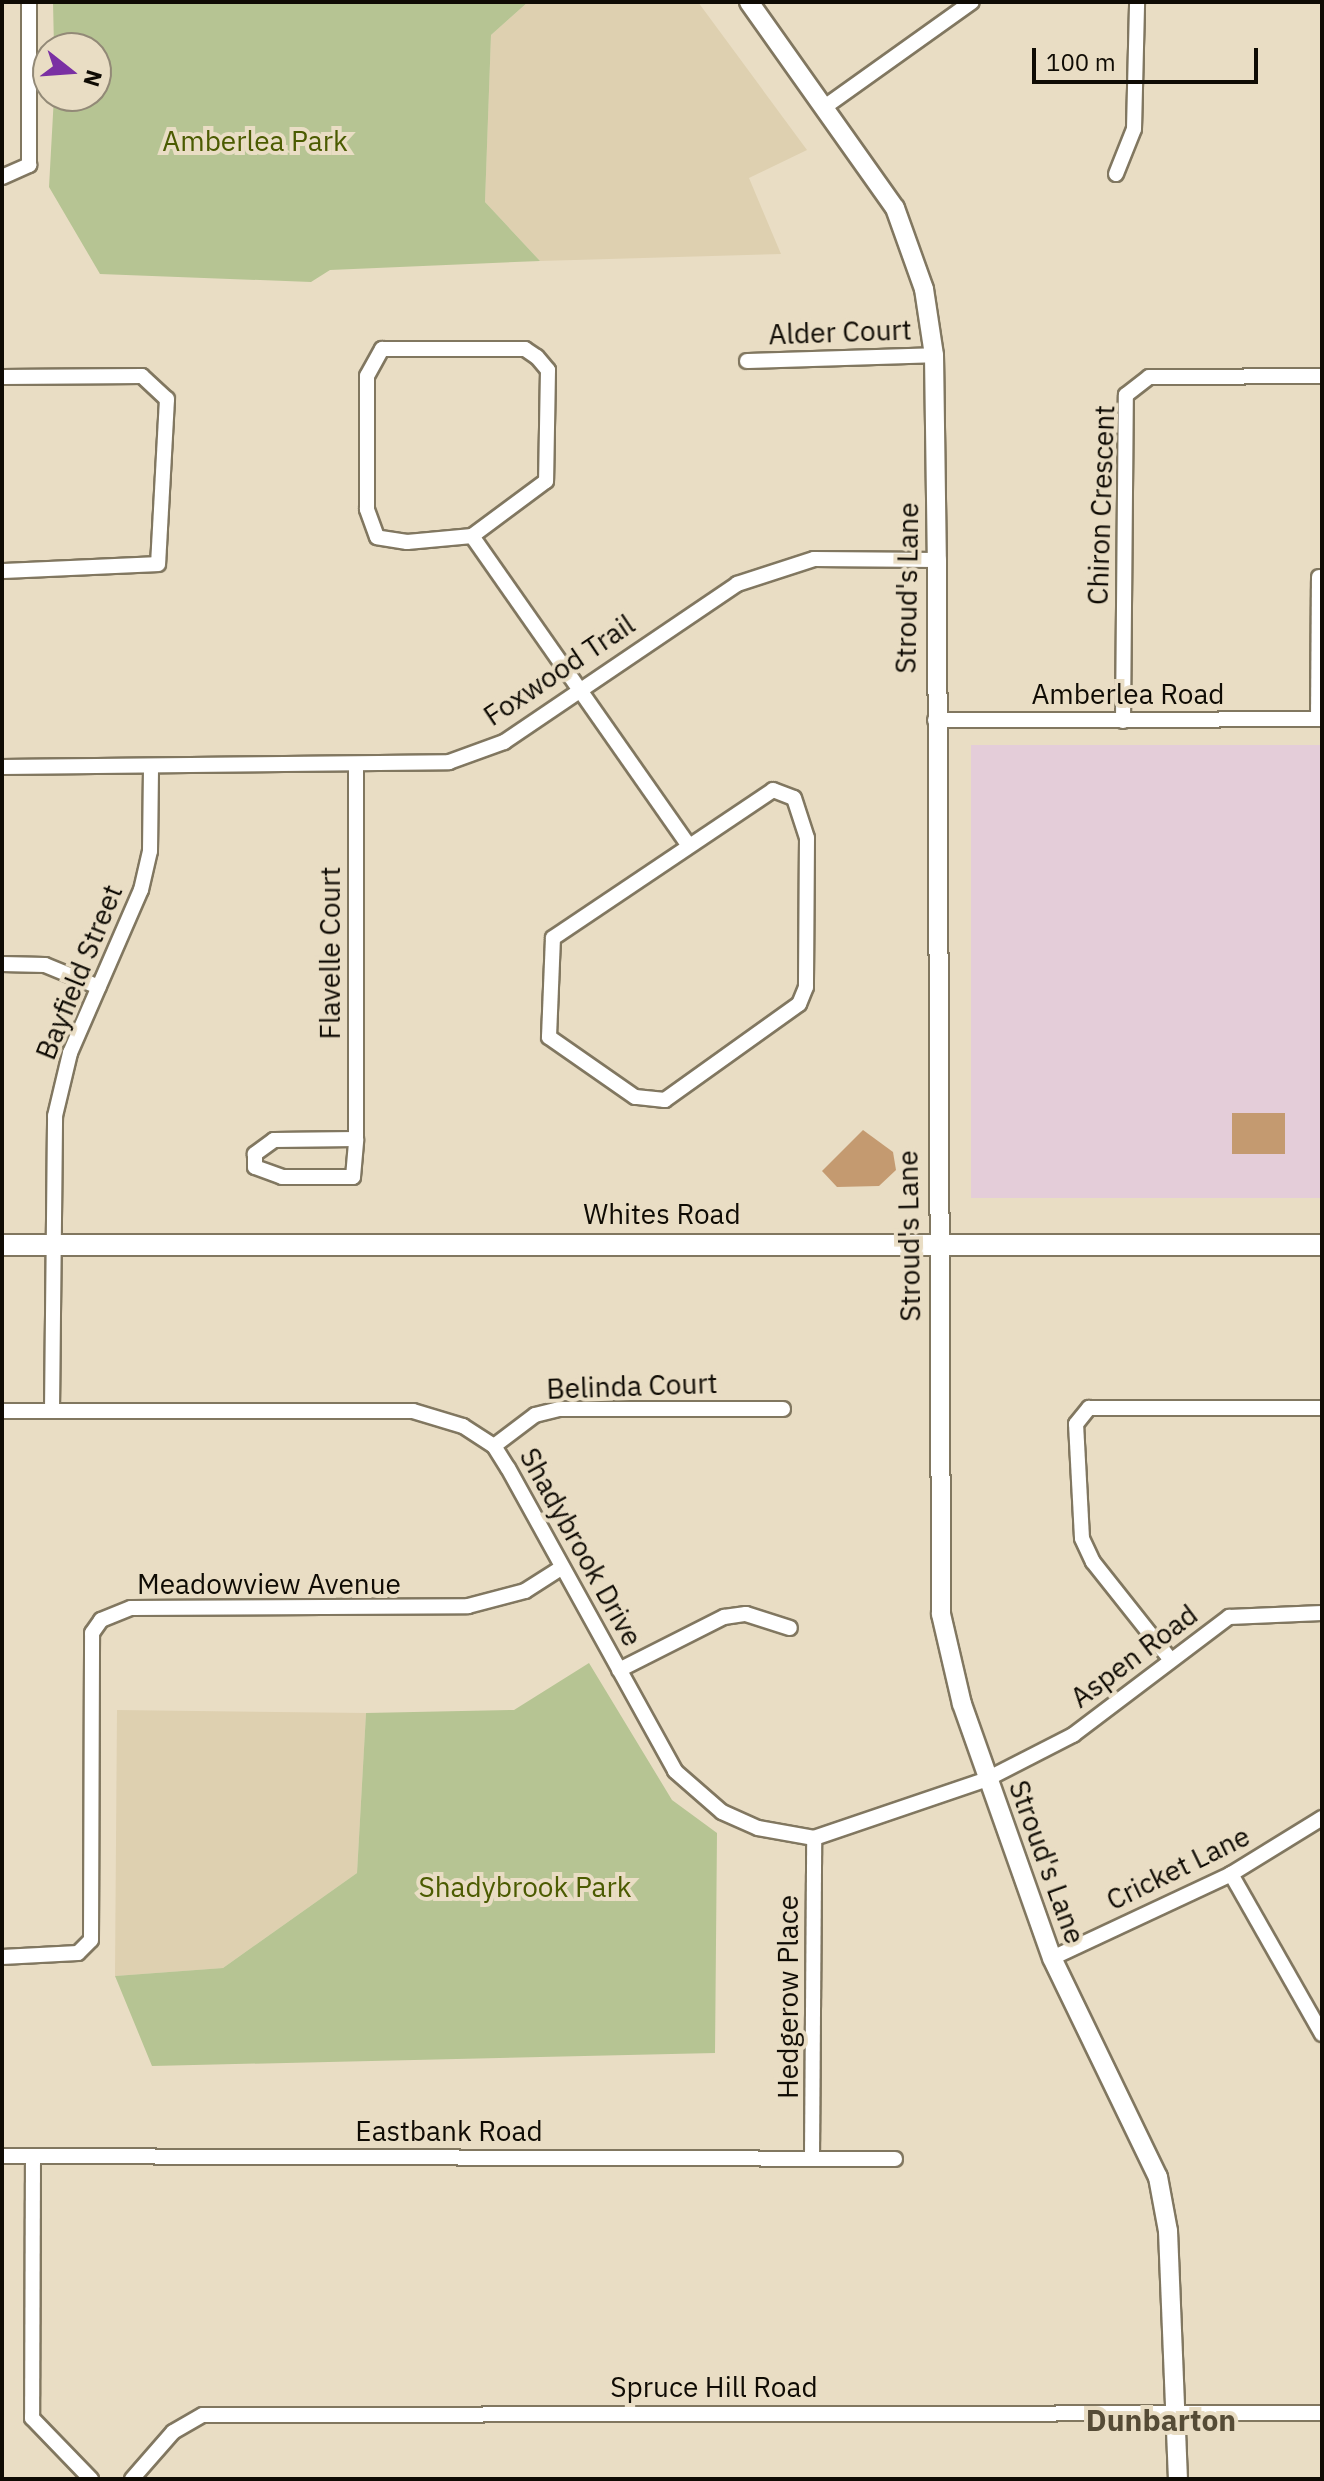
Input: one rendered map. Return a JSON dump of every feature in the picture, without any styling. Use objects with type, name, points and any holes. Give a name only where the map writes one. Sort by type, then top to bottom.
[{"type":"main road","name":"Whites Road","points":[[2,1245],[1322,1245]]},
{"type":"street","points":[[2,177],[29,165],[29,2]]},
{"type":"street","name":"Stroud's Lane","points":[[749,2],[826,106],[895,208],[924,289],[934,355],[937,560],[935,720],[941,1614],[987,1779],[1052,1958],[1158,2177],[1168,2231],[1178,2479]]},
{"type":"street","points":[[826,106],[972,2]]},
{"type":"street","points":[[1116,174],[1134,129],[1137,2]]},
{"type":"street","points":[[525,349],[548,370],[546,481],[472,536],[377,537],[367,509],[367,376],[375,352],[525,349]]},
{"type":"street","name":"Alder Court","points":[[747,361],[934,355]]},
{"type":"street","points":[[2,377],[142,376],[167,399],[158,564],[2,571]]},
{"type":"street","name":"Chiron Crescent","points":[[1123,721],[1126,395],[1149,377],[1322,376]]},
{"type":"street","points":[[472,536],[583,689],[689,846]]},
{"type":"street","name":"Foxwood Trail","points":[[2,767],[356,766],[478,755],[583,689],[737,584],[814,559],[937,560]]},
{"type":"street","points":[[1319,577],[1320,719]]},
{"type":"street","name":"Amberlea Road","points":[[935,720],[1320,719]]},
{"type":"street","name":"Flavelle Court","points":[[356,766],[356,1139],[353,1177],[282,1177],[255,1167],[255,1154],[274,1140],[356,1139]]},
{"type":"street","name":"Bayfield Street","points":[[52,1410],[55,1116],[70,1053],[141,890],[150,851],[151,767]]},
{"type":"street","points":[[773,790],[794,798],[807,838],[806,987],[799,1004],[665,1100],[651,1101],[549,1037],[547,953],[553,938],[689,846],[773,790]]},
{"type":"street","points":[[2,964],[45,965],[99,987]]},
{"type":"street","points":[[1170,1659],[1093,1562],[1082,1538],[1076,1424],[1089,1408],[1322,1408]]},
{"type":"street","name":"Belinda Court","points":[[494,1446],[535,1415],[559,1409],[783,1409]]},
{"type":"street","name":"Shadybrook Drive","points":[[2,1411],[413,1411],[463,1426],[494,1446],[675,1771],[722,1812],[758,1828],[814,1838],[987,1779]]},
{"type":"street","name":"Meadowview Avenue","points":[[2,1957],[78,1953],[91,1940],[92,1633],[101,1620],[131,1608],[468,1606],[525,1591],[561,1568]]},
{"type":"street","name":"Aspen Road","points":[[987,1779],[1073,1735],[1229,1617],[1322,1613]]},
{"type":"street","points":[[619,1670],[724,1617],[746,1614],[790,1628]]},
{"type":"street","name":"Cricket Lane","points":[[1052,1958],[1231,1874],[1322,1818]]},
{"type":"street","name":"Hedgerow Place","points":[[812,2156],[814,1838]]},
{"type":"street","points":[[1231,1874],[1322,2034]]},
{"type":"street","name":"Eastbank Road","points":[[2,2156],[812,2156],[895,2159]]},
{"type":"street","points":[[33,2156],[32,2418],[91,2479]]},
{"type":"street","name":"Spruce Hill Road","points":[[132,2479],[173,2432],[203,2415],[1322,2413]]},
{"type":"shaded area","points":[[528,2],[698,2],[807,150],[749,178],[781,254],[540,261],[485,202],[491,35]]},
{"type":"shaded area","points":[[971,745],[1322,745],[1322,1198],[971,1198]]},
{"type":"shaded area","points":[[117,1710],[366,1713],[357,1873],[223,1968],[115,1976]]},
{"type":"green space","name":"Amberlea Park","points":[[53,2],[528,2],[491,35],[485,202],[540,261],[330,270],[311,282],[100,274],[49,187],[53,112],[112,112],[112,32],[54,32]]},
{"type":"green space","name":"Shadybrook Park","points":[[589,1663],[672,1800],[717,1833],[715,2053],[152,2066],[115,1976],[223,1968],[357,1873],[366,1713],[514,1710]]},
{"type":"building","points":[[1232,1113],[1285,1113],[1285,1154],[1232,1154]]},
{"type":"building","points":[[863,1130],[893,1152],[896,1170],[879,1186],[837,1187],[822,1171]]},
{"type":"district","name":"Dunbarton","points":[[1161,2420]]}]
